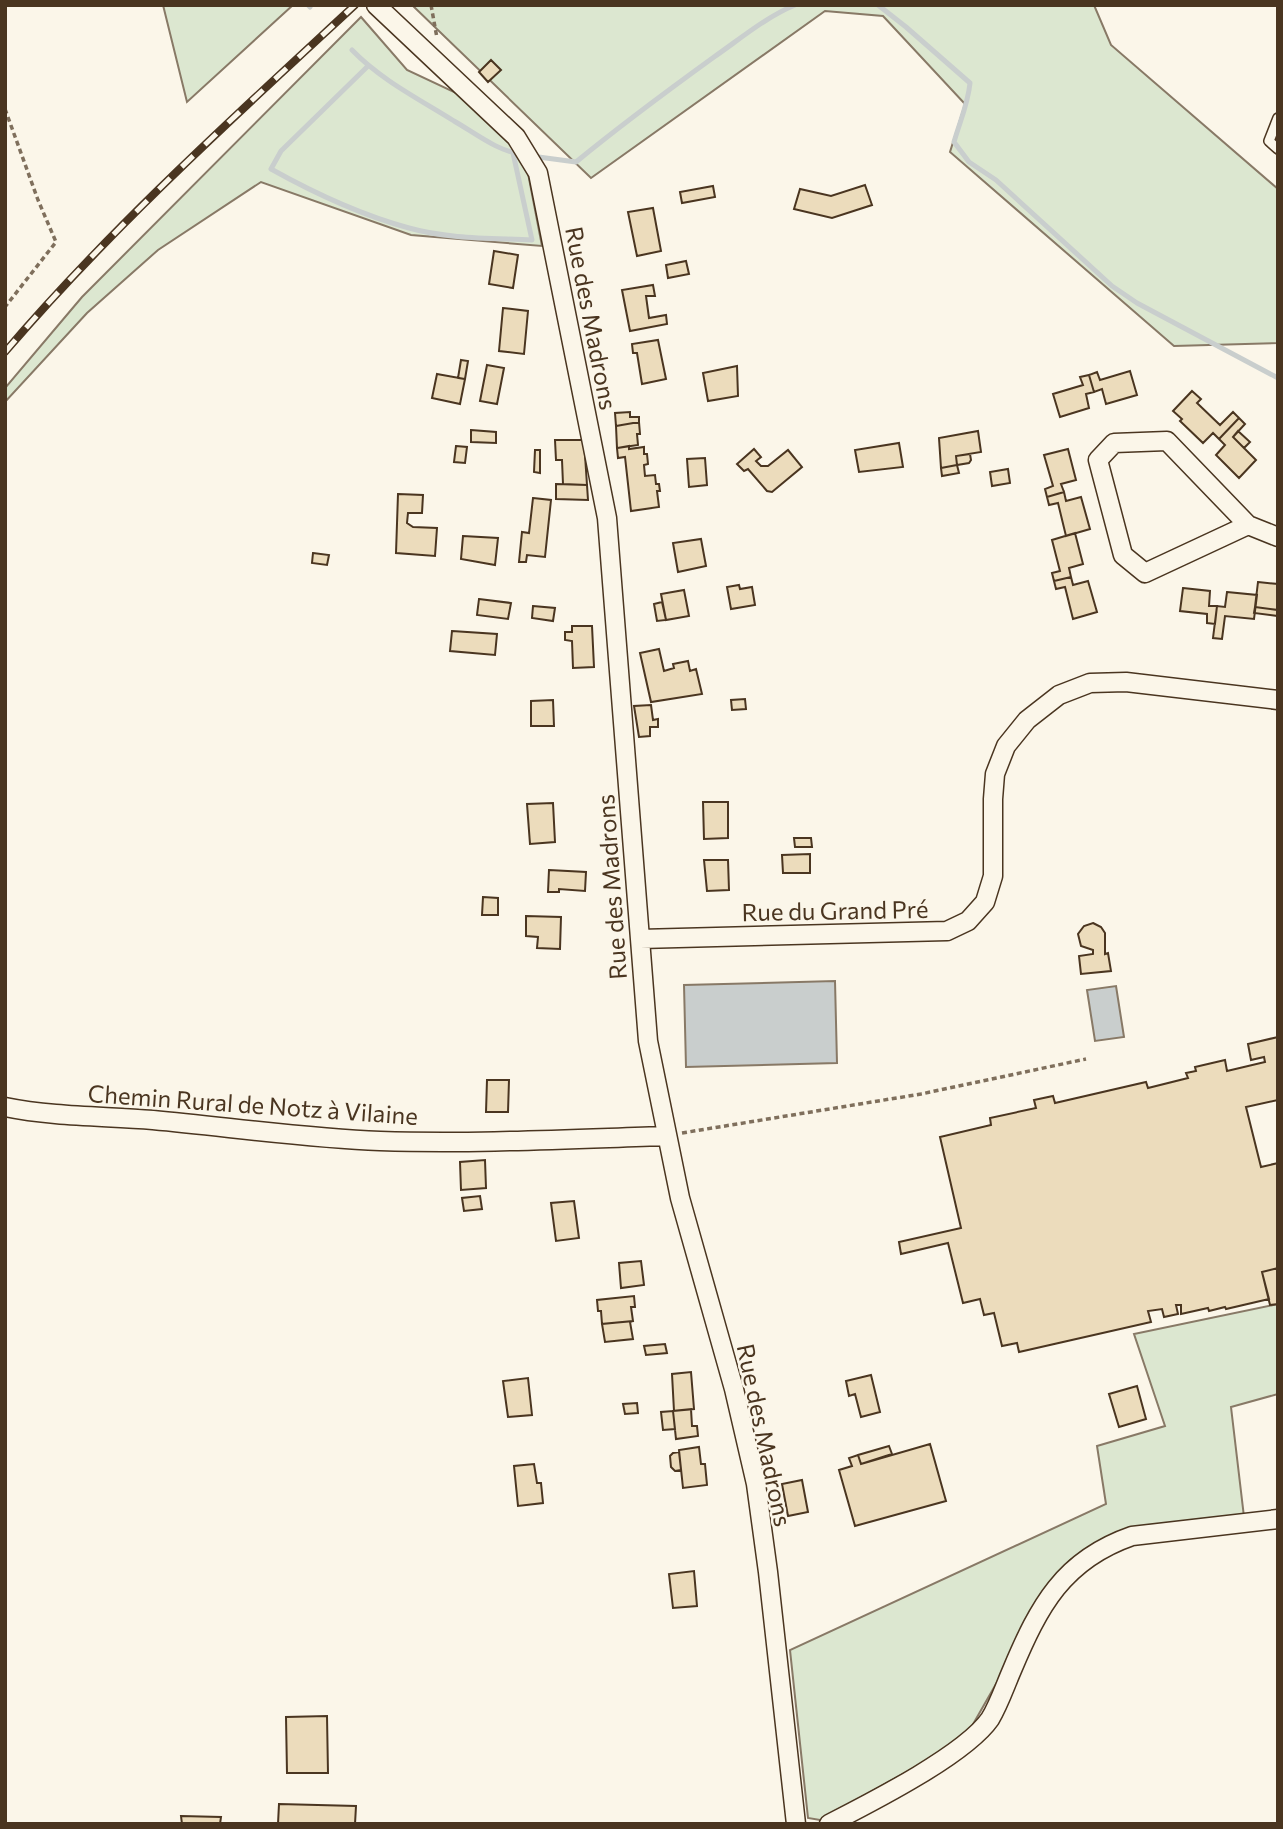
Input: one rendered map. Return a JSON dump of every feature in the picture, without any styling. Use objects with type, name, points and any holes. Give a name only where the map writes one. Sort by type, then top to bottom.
[{"type":"street","name":"Rue des Madrons","points":[[376,5],[516,137],[538,173],[607,518],[648,1041],[680,1198],[734,1389],[755,1484],[768,1573],[796,1824]]},
{"type":"street","points":[[1248,525],[1145,573],[1123,555],[1098,460],[1114,443],[1167,441],[1248,525],[1278,537]]},
{"type":"street","name":"Rue du Grand Pré","points":[[640,939],[947,931],[968,921],[985,902],[993,876],[995,774],[1006,746],[1027,720],[1059,695],[1090,683],[1126,682],[1278,700]]},
{"type":"street","name":"Chemin Rural de Notz à Vilaine","points":[[5,1107],[60,1115],[154,1120],[281,1134],[382,1141],[667,1136]]},
{"type":"street","points":[[829,1824],[923,1772],[976,1734],[990,1718],[1027,1636],[1050,1595],[1078,1563],[1091,1554],[1112,1542],[1142,1534],[1278,1519]]},
{"type":"lane","points":[[1278,118],[1269,141],[1278,149]]},
{"type":"path","points":[[5,109],[56,242],[5,307]]},
{"type":"path","points":[[667,1136],[921,1094],[1086,1059]]},
{"type":"green space","points":[[163,5],[293,5],[187,102]]},
{"type":"green space","points":[[412,5],[1094,5],[1111,45],[1278,189],[1278,343],[1174,346],[950,152],[965,104],[883,16],[825,11],[591,178]]},
{"type":"green space","points":[[361,17],[407,70],[467,98],[500,128],[527,168],[542,246],[411,235],[261,182],[158,250],[87,313],[5,402],[5,388],[82,297]]},
{"type":"green space","points":[[1278,1304],[1278,1394],[1231,1407],[1244,1517],[1102,1541],[1070,1560],[1054,1577],[1036,1606],[968,1733],[939,1754],[820,1820],[808,1818],[790,1650],[1106,1504],[1097,1446],[1165,1426],[1134,1334]]},
{"type":"shaded area","points":[[835,981],[837,1063],[686,1067],[684,985]]},
{"type":"shaded area","points":[[1116,986],[1124,1037],[1095,1041],[1087,990]]},
{"type":"building","points":[[491,60],[501,70],[488,82],[479,72]]},
{"type":"building","points":[[865,185],[872,205],[832,218],[794,209],[800,189],[831,196]]},
{"type":"building","points":[[713,186],[715,197],[682,203],[680,192]]},
{"type":"building","points":[[653,208],[661,251],[637,256],[628,212]]},
{"type":"building","points":[[494,251],[518,255],[513,288],[489,284]]},
{"type":"building","points":[[686,261],[689,274],[668,278],[666,265]]},
{"type":"building","points":[[653,285],[655,296],[646,296],[649,318],[666,315],[667,324],[630,331],[622,290]]},
{"type":"building","points":[[503,308],[528,311],[524,354],[499,351]]},
{"type":"building","points":[[658,340],[666,379],[642,384],[637,353],[633,353],[632,344]]},
{"type":"building","points":[[461,360],[468,361],[465,379],[458,378]]},
{"type":"building","points":[[487,365],[504,368],[497,404],[480,401]]},
{"type":"building","points":[[737,366],[738,396],[708,401],[703,373]]},
{"type":"building","points":[[1130,371],[1137,395],[1106,404],[1102,389],[1094,392],[1089,375],[1097,372],[1100,380]]},
{"type":"building","points":[[437,374],[465,379],[460,404],[432,398]]},
{"type":"building","points":[[1089,375],[1094,392],[1086,394],[1089,408],[1060,417],[1053,394],[1083,385],[1080,377]]},
{"type":"building","points":[[1192,391],[1201,399],[1197,403],[1220,425],[1233,412],[1239,418],[1219,439],[1213,433],[1203,443],[1173,411]]},
{"type":"building","points":[[630,412],[630,417],[639,417],[639,422],[616,426],[615,413]]},
{"type":"building","points":[[1239,418],[1245,424],[1233,437],[1256,460],[1239,478],[1216,455],[1225,445],[1219,439]]},
{"type":"building","points":[[639,422],[638,445],[617,448],[616,426]]},
{"type":"building","points":[[471,430],[496,432],[496,443],[471,442]]},
{"type":"building","points":[[978,431],[981,452],[956,456],[957,465],[941,468],[939,438]]},
{"type":"building","points":[[1238,431],[1250,442],[1244,448],[1233,437]]},
{"type":"building","points":[[555,440],[584,440],[587,485],[563,484],[562,460],[556,460]]},
{"type":"building","points":[[899,443],[903,467],[859,472],[855,450]]},
{"type":"building","points":[[456,446],[467,447],[465,463],[454,462]]},
{"type":"building","points":[[629,446],[629,449],[644,447],[648,464],[644,465],[645,476],[655,475],[660,491],[657,491],[659,507],[631,511],[625,457],[618,458],[617,448]]},
{"type":"building","points":[[754,449],[761,457],[756,461],[761,466],[768,466],[788,450],[802,467],[772,492],[767,491],[748,469],[744,471],[737,464]]},
{"type":"building","points":[[1068,449],[1076,480],[1061,484],[1064,492],[1047,497],[1045,489],[1053,486],[1044,455]]},
{"type":"building","points":[[535,450],[540,450],[540,473],[534,472]]},
{"type":"building","points":[[970,454],[969,463],[957,465],[956,456]]},
{"type":"building","points":[[705,458],[707,485],[689,487],[687,459]]},
{"type":"building","points":[[957,465],[959,473],[942,476],[941,468]]},
{"type":"building","points":[[1008,469],[1010,483],[992,486],[990,472]]},
{"type":"building","points":[[556,484],[587,485],[588,500],[556,499]]},
{"type":"building","points":[[1064,492],[1066,501],[1081,497],[1090,529],[1066,536],[1058,503],[1049,505],[1047,497]]},
{"type":"building","points":[[398,494],[423,495],[422,513],[408,513],[407,523],[413,527],[437,528],[435,556],[396,553]]},
{"type":"building","points":[[533,498],[551,500],[545,557],[527,555],[526,562],[519,562],[522,532],[529,533]]},
{"type":"building","points":[[1075,533],[1083,564],[1069,568],[1071,577],[1054,581],[1052,573],[1060,571],[1052,540]]},
{"type":"building","points":[[463,536],[498,538],[495,565],[461,559]]},
{"type":"building","points":[[701,539],[706,566],[678,572],[673,543]]},
{"type":"building","points":[[313,553],[329,555],[327,565],[312,563]]},
{"type":"building","points":[[1071,577],[1073,585],[1088,581],[1097,612],[1073,619],[1065,587],[1056,589],[1054,581]]},
{"type":"building","points":[[1258,582],[1278,584],[1278,610],[1255,607]]},
{"type":"building","points":[[739,585],[740,589],[752,587],[755,605],[731,609],[727,587]]},
{"type":"building","points":[[1183,588],[1210,591],[1209,606],[1217,606],[1215,624],[1207,623],[1207,614],[1180,611]]},
{"type":"building","points":[[684,590],[689,616],[666,620],[661,594]]},
{"type":"building","points":[[1227,592],[1257,595],[1254,619],[1225,616],[1222,639],[1213,638],[1217,606],[1225,607]]},
{"type":"building","points":[[479,599],[511,603],[508,619],[477,615]]},
{"type":"building","points":[[662,602],[666,620],[657,621],[654,604]]},
{"type":"building","points":[[533,606],[555,608],[553,621],[532,618]]},
{"type":"building","points":[[1255,607],[1278,610],[1278,616],[1254,613]]},
{"type":"building","points":[[572,626],[592,626],[594,667],[573,668],[572,641],[565,640],[565,632],[572,632]]},
{"type":"building","points":[[452,631],[497,634],[495,655],[450,651]]},
{"type":"building","points":[[659,649],[664,671],[674,668],[673,664],[688,661],[690,671],[696,669],[702,694],[651,702],[640,653]]},
{"type":"building","points":[[745,699],[746,709],[732,710],[731,700]]},
{"type":"building","points":[[553,700],[554,726],[531,726],[531,701]]},
{"type":"building","points":[[651,705],[653,720],[658,719],[658,727],[650,727],[650,736],[639,737],[634,706]]},
{"type":"building","points":[[703,802],[728,802],[728,838],[704,839]]},
{"type":"building","points":[[553,803],[555,842],[530,844],[527,804]]},
{"type":"building","points":[[794,838],[811,838],[812,847],[795,847]]},
{"type":"building","points":[[810,854],[810,873],[783,873],[782,855]]},
{"type":"building","points":[[704,860],[728,860],[729,890],[707,891]]},
{"type":"building","points":[[549,870],[586,872],[585,891],[559,889],[559,892],[548,892]]},
{"type":"building","points":[[483,897],[498,898],[498,915],[482,915]]},
{"type":"building","points":[[526,916],[561,917],[560,949],[537,948],[538,937],[526,936]]},
{"type":"building","points":[[1093,923],[1105,933],[1105,954],[1108,953],[1111,971],[1081,974],[1079,956],[1093,954],[1093,950],[1081,946],[1078,934],[1084,926]]},
{"type":"building","points":[[1278,1037],[1278,1100],[1246,1107],[1261,1167],[1278,1163],[1278,1268],[1262,1272],[1269,1299],[1226,1309],[1225,1307],[1209,1311],[1208,1308],[1181,1314],[1181,1305],[1176,1305],[1178,1314],[1164,1317],[1162,1309],[1148,1311],[1151,1322],[1019,1352],[1017,1343],[1002,1346],[994,1313],[984,1315],[980,1299],[963,1303],[948,1243],[901,1254],[899,1242],[961,1228],[940,1137],[991,1125],[990,1118],[1036,1108],[1034,1100],[1053,1096],[1055,1103],[1146,1082],[1148,1088],[1188,1078],[1186,1073],[1196,1071],[1195,1067],[1225,1060],[1227,1071],[1265,1062],[1264,1057],[1251,1060],[1248,1044]]},
{"type":"building","points":[[487,1080],[509,1080],[508,1112],[486,1112]]},
{"type":"building","points":[[485,1160],[486,1188],[461,1190],[460,1162]]},
{"type":"building","points":[[480,1196],[482,1209],[464,1211],[462,1198]]},
{"type":"building","points":[[574,1201],[579,1238],[556,1241],[551,1203]]},
{"type":"building","points":[[641,1261],[644,1285],[621,1288],[619,1263]]},
{"type":"building","points":[[1278,1268],[1278,1304],[1270,1305],[1262,1272]]},
{"type":"building","points":[[634,1296],[635,1307],[631,1307],[633,1321],[602,1324],[597,1300]]},
{"type":"building","points":[[633,1321],[630,1322],[633,1339],[605,1342],[602,1324]]},
{"type":"building","points":[[665,1344],[667,1353],[646,1355],[644,1346]]},
{"type":"building","points":[[691,1372],[694,1409],[674,1411],[672,1374]]},
{"type":"building","points":[[871,1375],[880,1412],[861,1417],[855,1394],[849,1396],[846,1381]]},
{"type":"building","points":[[528,1378],[532,1415],[508,1417],[503,1381]]},
{"type":"building","points":[[1137,1386],[1146,1419],[1119,1427],[1109,1394]]},
{"type":"building","points":[[637,1403],[638,1413],[625,1414],[623,1404]]},
{"type":"building","points":[[691,1409],[692,1426],[697,1426],[698,1436],[676,1439],[673,1411]]},
{"type":"building","points":[[673,1411],[675,1429],[663,1430],[661,1412]]},
{"type":"building","points":[[930,1444],[946,1501],[855,1526],[839,1470],[852,1466],[849,1458],[858,1455],[861,1464]]},
{"type":"building","points":[[889,1446],[892,1454],[861,1464],[858,1455]]},
{"type":"building","points":[[699,1447],[701,1464],[705,1464],[707,1485],[683,1488],[679,1450]]},
{"type":"building","points":[[679,1452],[681,1470],[675,1471],[671,1467],[670,1456]]},
{"type":"building","points":[[534,1464],[537,1483],[541,1483],[543,1503],[518,1506],[514,1466]]},
{"type":"building","points":[[802,1480],[808,1512],[788,1516],[782,1484]]},
{"type":"building","points":[[694,1571],[697,1606],[673,1608],[669,1574]]},
{"type":"building","points":[[327,1716],[328,1773],[287,1773],[286,1717]]},
{"type":"building","points":[[279,1804],[356,1806],[355,1824],[278,1824]]},
{"type":"building","points":[[181,1816],[221,1817],[220,1824],[182,1824]]},
{"type":"waterway","points":[[531,156],[576,162],[644,108],[743,36],[795,5]]},
{"type":"waterway","points":[[878,5],[970,83],[954,142],[969,162],[996,180],[1112,286],[1137,303],[1278,378]]},
{"type":"waterway","points":[[352,50],[375,71],[414,97],[495,145],[521,154]]},
{"type":"waterway","points":[[368,66],[281,151],[271,169],[338,203],[409,228],[454,236],[532,240],[513,153]]},
{"type":"railway","points":[[5,352],[131,217],[355,5]]}]
